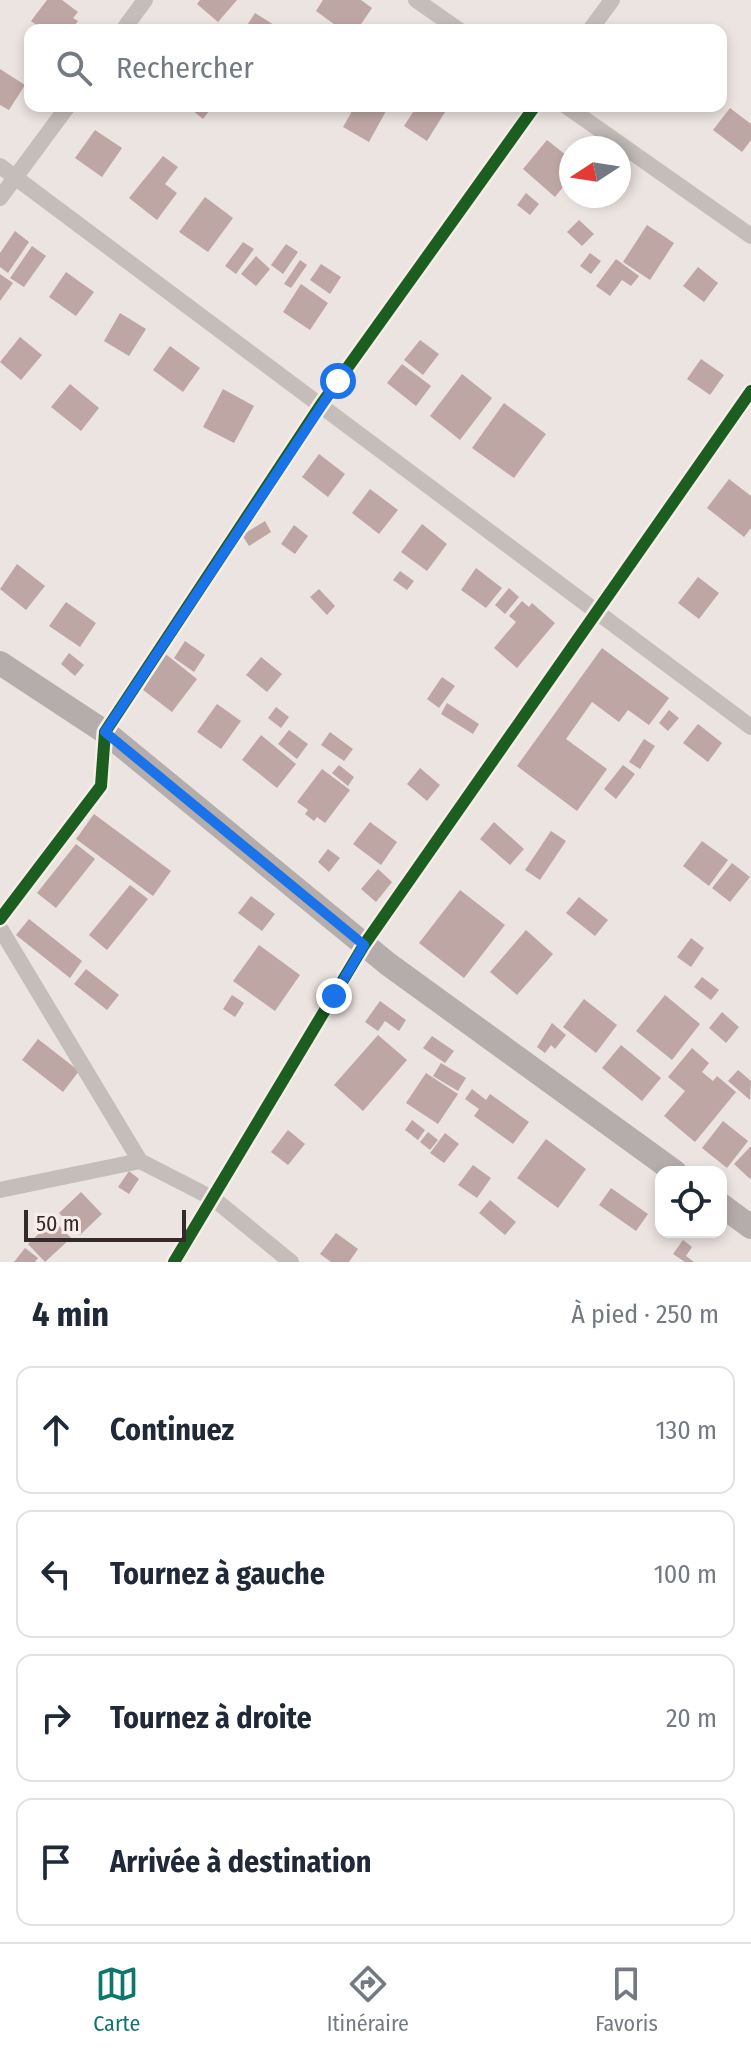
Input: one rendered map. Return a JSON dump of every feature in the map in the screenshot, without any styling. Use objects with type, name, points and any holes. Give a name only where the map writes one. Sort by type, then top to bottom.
[{"type":"main road","points":[[0,663],[105,732],[364,945],[667,1166]]},
{"type":"main road","points":[[727,1209],[751,1227]]},
{"type":"street","points":[[127,24],[145,0]]},
{"type":"street","points":[[416,0],[450,24]]},
{"type":"street","points":[[594,24],[612,0]]},
{"type":"street","points":[[0,198],[64,112]]},
{"type":"street","points":[[0,919],[101,786],[105,732],[320,406],[531,112]]},
{"type":"street","points":[[575,112],[751,236]]},
{"type":"street","points":[[0,166],[751,727]]},
{"type":"street","points":[[174,1262],[364,945],[751,391]]},
{"type":"street","points":[[0,928],[140,1161],[214,1199],[291,1262]]},
{"type":"street","points":[[0,1190],[140,1161]]},
{"type":"building","points":[[47,0],[62,0],[78,12],[73,18],[78,21],[76,24],[35,24],[31,21]]},
{"type":"building","points":[[200,0],[237,0],[218,22],[197,4]]},
{"type":"building","points":[[323,0],[361,0],[372,8],[361,24],[334,24],[316,11]]},
{"type":"building","points":[[255,13],[273,24],[248,24]]},
{"type":"building","points":[[0,69],[24,87],[9,110],[0,105]]},
{"type":"building","points":[[730,108],[751,124],[751,140],[742,152],[713,130]]},
{"type":"building","points":[[194,112],[208,112],[203,119]]},
{"type":"building","points":[[352,112],[385,112],[369,142],[343,127]]},
{"type":"building","points":[[413,112],[445,112],[427,141],[404,126]]},
{"type":"building","points":[[95,130],[122,148],[102,177],[75,158]]},
{"type":"building","points":[[547,140],[559,150],[559,192],[555,197],[523,169]]},
{"type":"building","points":[[163,156],[178,167],[165,184],[177,193],[157,220],[129,198]]},
{"type":"building","points":[[526,193],[539,204],[530,215],[517,205]]},
{"type":"building","points":[[205,197],[233,218],[208,252],[179,232]]},
{"type":"building","points":[[579,220],[594,234],[582,246],[567,232]]},
{"type":"building","points":[[647,225],[674,243],[650,280],[623,262]]},
{"type":"building","points":[[15,231],[29,242],[8,273],[0,267],[0,253]]},
{"type":"building","points":[[243,242],[254,249],[236,274],[225,266]]},
{"type":"building","points":[[286,244],[298,252],[283,274],[271,265]]},
{"type":"building","points":[[32,246],[46,256],[24,287],[10,278]]},
{"type":"building","points":[[590,253],[601,261],[591,274],[580,266]]},
{"type":"building","points":[[256,256],[270,269],[256,286],[241,274]]},
{"type":"building","points":[[616,259],[639,276],[631,286],[622,280],[610,296],[596,286]]},
{"type":"building","points":[[300,260],[307,265],[291,288],[284,284]]},
{"type":"building","points":[[321,264],[341,277],[330,294],[310,280]]},
{"type":"building","points":[[698,267],[718,283],[704,302],[683,286]]},
{"type":"building","points":[[66,272],[94,292],[76,316],[49,297]]},
{"type":"building","points":[[0,274],[13,283],[0,301]]},
{"type":"building","points":[[301,284],[328,303],[310,330],[283,312]]},
{"type":"building","points":[[120,313],[146,329],[129,356],[104,341]]},
{"type":"building","points":[[20,337],[42,355],[21,380],[0,362]]},
{"type":"building","points":[[420,340],[439,354],[423,375],[404,360]]},
{"type":"building","points":[[170,346],[200,368],[183,392],[153,370]]},
{"type":"building","points":[[701,359],[724,375],[710,395],[687,379]]},
{"type":"building","points":[[402,364],[431,386],[416,406],[387,383]]},
{"type":"building","points":[[462,374],[492,398],[460,440],[430,416]]},
{"type":"building","points":[[70,384],[99,408],[81,431],[51,407]]},
{"type":"building","points":[[223,389],[254,406],[234,443],[203,427]]},
{"type":"building","points":[[504,403],[546,434],[514,478],[472,448]]},
{"type":"building","points":[[319,454],[345,474],[328,497],[302,477]]},
{"type":"building","points":[[729,479],[751,496],[751,528],[744,537],[707,508]]},
{"type":"building","points":[[370,489],[398,510],[379,534],[352,513]]},
{"type":"building","points":[[265,521],[271,532],[249,546],[242,535]]},
{"type":"building","points":[[422,524],[447,544],[427,571],[401,552]]},
{"type":"building","points":[[294,525],[308,536],[295,554],[281,544]]},
{"type":"building","points":[[17,564],[45,586],[26,610],[0,589]]},
{"type":"building","points":[[476,568],[502,588],[486,608],[461,590]]},
{"type":"building","points":[[400,571],[414,581],[407,590],[393,580]]},
{"type":"building","points":[[698,577],[719,593],[699,619],[678,603]]},
{"type":"building","points":[[509,588],[519,597],[505,614],[495,605]]},
{"type":"building","points":[[319,589],[335,606],[327,615],[310,597]]},
{"type":"building","points":[[522,601],[529,607],[532,603],[555,623],[517,668],[494,648],[516,622],[509,616]]},
{"type":"building","points":[[66,602],[96,623],[80,647],[49,626]]},
{"type":"building","points":[[185,641],[205,655],[194,672],[174,658]]},
{"type":"building","points":[[602,648],[669,698],[649,725],[628,710],[619,722],[592,702],[566,739],[607,769],[577,811],[517,766]]},
{"type":"building","points":[[163,652],[197,679],[172,712],[138,686]]},
{"type":"building","points":[[69,653],[84,665],[75,676],[61,664]]},
{"type":"building","points":[[261,657],[282,674],[267,692],[246,675]]},
{"type":"building","points":[[442,677],[455,686],[439,708],[427,699]]},
{"type":"building","points":[[447,703],[479,724],[473,734],[441,714]]},
{"type":"building","points":[[217,704],[241,721],[221,749],[197,732]]},
{"type":"building","points":[[276,707],[289,717],[281,728],[268,718]]},
{"type":"building","points":[[669,710],[679,718],[668,731],[659,723]]},
{"type":"building","points":[[698,724],[722,743],[708,762],[683,743]]},
{"type":"building","points":[[289,730],[308,744],[297,759],[278,744]]},
{"type":"building","points":[[330,732],[353,749],[344,761],[321,745]]},
{"type":"building","points":[[261,735],[296,764],[277,788],[242,760]]},
{"type":"building","points":[[644,739],[655,746],[640,769],[629,762]]},
{"type":"building","points":[[339,765],[354,777],[348,786],[332,773]]},
{"type":"building","points":[[623,765],[635,774],[616,799],[604,789]]},
{"type":"building","points":[[420,768],[440,785],[427,801],[407,784]]},
{"type":"building","points":[[322,769],[350,790],[325,823],[317,817],[314,821],[305,814],[308,810],[297,802]]},
{"type":"building","points":[[94,814],[171,871],[153,896],[76,839]]},
{"type":"building","points":[[370,822],[397,842],[381,865],[353,844]]},
{"type":"building","points":[[494,822],[524,849],[510,865],[480,839]]},
{"type":"building","points":[[551,831],[566,841],[540,880],[525,870]]},
{"type":"building","points":[[702,841],[728,860],[709,886],[683,866]]},
{"type":"building","points":[[76,844],[95,859],[56,908],[37,893]]},
{"type":"building","points":[[328,849],[340,858],[329,872],[318,862]]},
{"type":"building","points":[[732,863],[750,877],[730,902],[712,888]]},
{"type":"building","points":[[378,869],[392,882],[376,902],[361,889]]},
{"type":"building","points":[[130,885],[148,899],[107,950],[89,935]]},
{"type":"building","points":[[460,890],[505,925],[464,978],[419,943]]},
{"type":"building","points":[[251,896],[275,914],[262,931],[238,913]]},
{"type":"building","points":[[579,897],[608,920],[595,936],[566,913]]},
{"type":"building","points":[[29,919],[82,961],[70,978],[16,935]]},
{"type":"building","points":[[526,930],[553,954],[517,995],[490,972]]},
{"type":"building","points":[[691,938],[704,948],[691,967],[677,957]]},
{"type":"building","points":[[259,945],[300,975],[275,1011],[233,981]]},
{"type":"building","points":[[86,969],[119,995],[107,1010],[74,984]]},
{"type":"building","points":[[702,977],[719,990],[711,1000],[694,987]]},
{"type":"building","points":[[232,995],[244,1003],[235,1017],[223,1009]]},
{"type":"building","points":[[665,995],[700,1024],[672,1060],[636,1031]]},
{"type":"building","points":[[584,999],[617,1025],[596,1053],[563,1027]]},
{"type":"building","points":[[380,1001],[406,1020],[399,1031],[385,1021],[378,1031],[365,1022]]},
{"type":"building","points":[[722,1012],[739,1027],[726,1043],[709,1028]]},
{"type":"building","points":[[552,1023],[566,1035],[555,1049],[551,1045],[545,1053],[537,1047]]},
{"type":"building","points":[[378,1035],[407,1060],[363,1111],[334,1085]]},
{"type":"building","points":[[432,1036],[454,1051],[445,1063],[423,1048]]},
{"type":"building","points":[[38,1039],[79,1071],[63,1092],[22,1060]]},
{"type":"building","points":[[621,1045],[661,1078],[642,1101],[602,1068]]},
{"type":"building","points":[[692,1048],[709,1063],[702,1072],[713,1081],[717,1076],[736,1092],[695,1142],[664,1116],[685,1091],[668,1077]]},
{"type":"building","points":[[441,1063],[466,1078],[458,1091],[433,1076]]},
{"type":"building","points":[[738,1070],[751,1081],[750,1100],[728,1081]]},
{"type":"building","points":[[426,1073],[458,1094],[438,1124],[406,1103]]},
{"type":"building","points":[[472,1089],[486,1100],[490,1094],[529,1122],[513,1144],[474,1116],[479,1109],[465,1099]]},
{"type":"building","points":[[412,1120],[425,1130],[418,1140],[405,1130]]},
{"type":"building","points":[[723,1121],[748,1141],[727,1168],[702,1148]]},
{"type":"building","points":[[288,1130],[305,1144],[288,1165],[271,1152]]},
{"type":"building","points":[[428,1132],[438,1140],[430,1150],[420,1142]]},
{"type":"building","points":[[445,1133],[459,1144],[444,1163],[430,1153]]},
{"type":"building","points":[[546,1139],[586,1169],[558,1208],[517,1178]]},
{"type":"building","points":[[751,1146],[751,1177],[750,1179],[734,1164]]},
{"type":"building","points":[[473,1165],[491,1178],[477,1198],[458,1185]]},
{"type":"building","points":[[129,1171],[139,1179],[129,1194],[118,1187]]},
{"type":"building","points":[[611,1188],[648,1214],[636,1231],[599,1205]]},
{"type":"building","points":[[81,1192],[102,1214],[80,1235],[59,1213]]},
{"type":"building","points":[[490,1200],[516,1222],[505,1235],[479,1213]]},
{"type":"building","points":[[53,1220],[71,1238],[45,1262],[28,1244]]},
{"type":"building","points":[[336,1233],[358,1249],[349,1262],[331,1262],[320,1254]]},
{"type":"building","points":[[683,1240],[692,1247],[686,1256],[694,1262],[685,1262],[673,1254]]},
{"type":"building","points":[[25,1248],[38,1258],[35,1262],[14,1262]]},
{"type":"cycle path","points":[[0,919],[101,786],[105,732],[320,406],[531,112]]},
{"type":"cycle path","points":[[174,1262],[364,945],[751,391]]},
{"type":"route","points":[[334,996],[364,945],[105,732],[338,381]]}]
